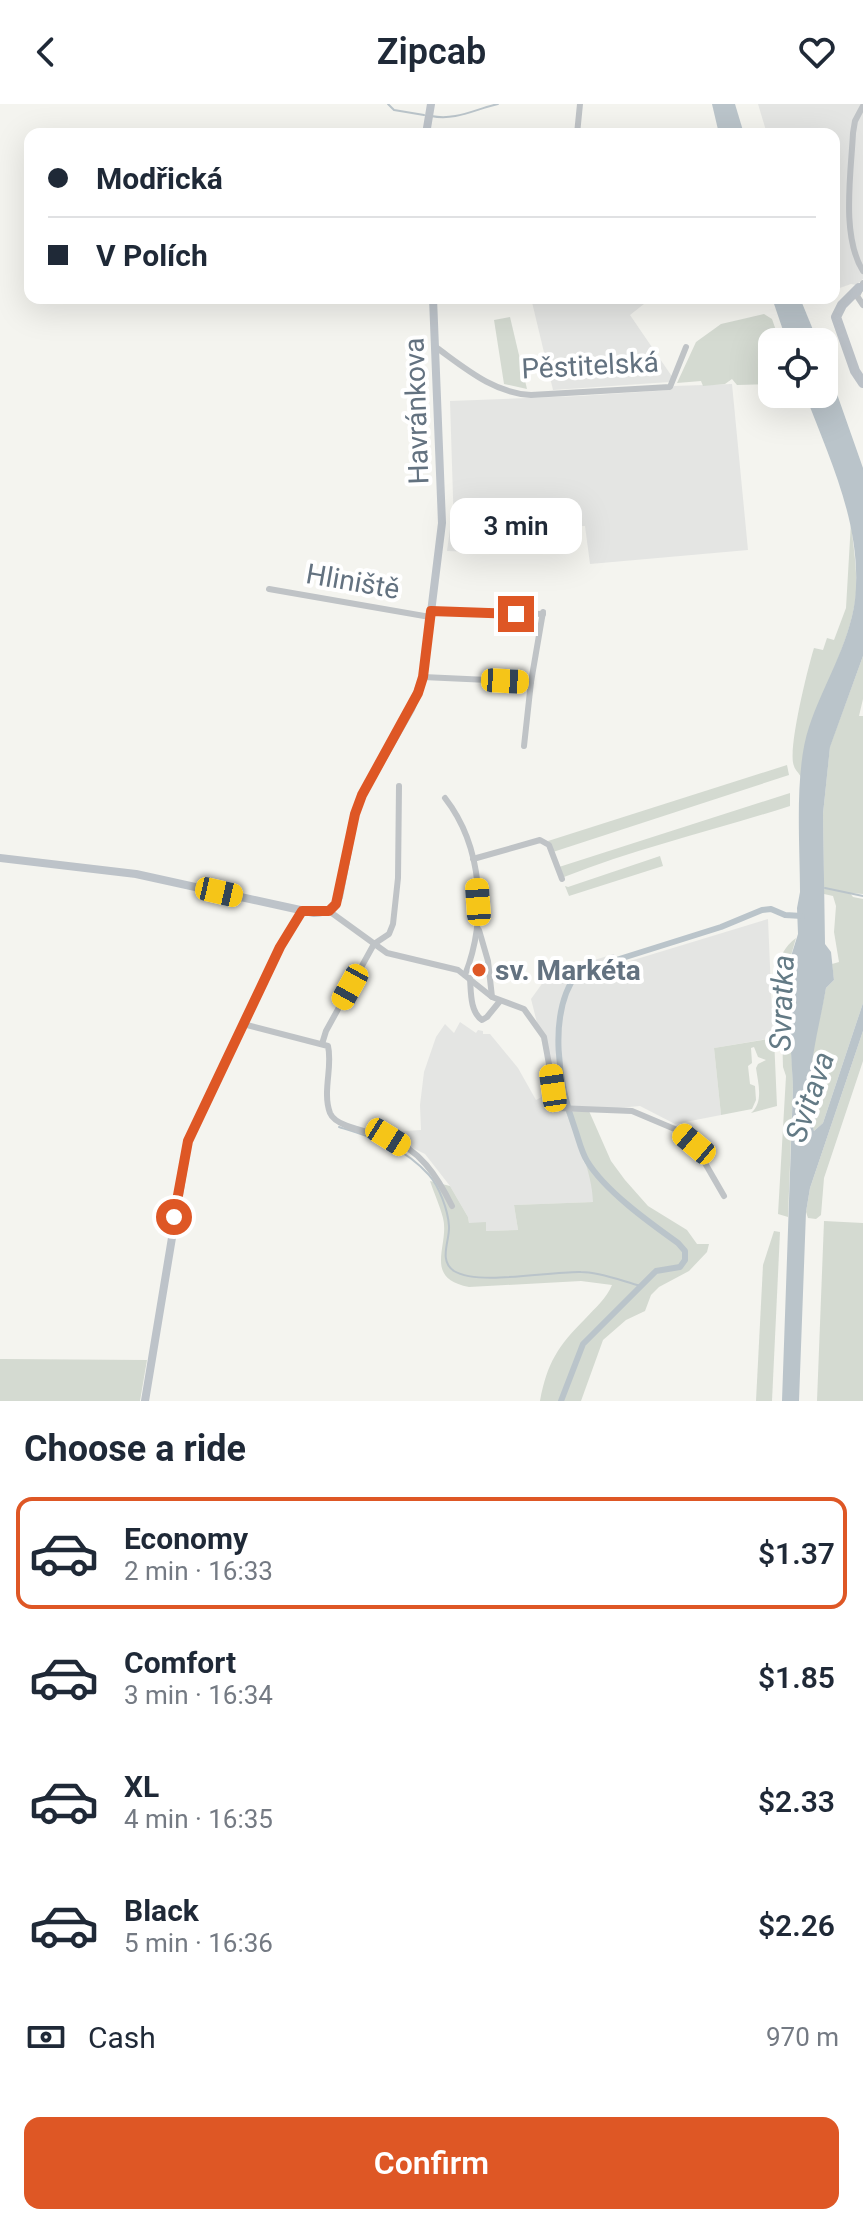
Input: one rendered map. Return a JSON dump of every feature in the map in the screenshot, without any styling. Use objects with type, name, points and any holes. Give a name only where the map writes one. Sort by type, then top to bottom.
[{"type":"highway","points":[[861,285],[837,312],[837,322],[855,371],[863,383]]},
{"type":"highway","points":[[842,305],[852,301],[861,304]]},
{"type":"street","points":[[578,128],[580,104]]},
{"type":"street","points":[[427,128],[430,106]]},
{"type":"street","points":[[861,304],[861,268],[850,231],[853,127],[863,106]]},
{"type":"street","name":"Havránkova","points":[[329,911],[339,897],[355,814],[362,795],[411,709],[423,677],[442,523],[433,304]]},
{"type":"street","name":"Pěstitelská","points":[[437,348],[490,383],[511,392],[531,395],[670,387],[686,347]]},
{"type":"street","name":"Hliniště","points":[[269,589],[430,614],[543,613],[542,633],[531,682]]},
{"type":"street","points":[[423,677],[531,682],[524,746]]},
{"type":"street","points":[[322,1044],[326,1031],[374,944],[389,934],[393,924],[398,878],[399,786]]},
{"type":"street","points":[[445,798],[456,813],[473,859],[478,926],[467,976],[477,1017],[482,1020],[487,1017],[500,1001]]},
{"type":"street","points":[[473,859],[540,840],[549,845],[562,879]]},
{"type":"street","points":[[0,858],[136,874],[302,911],[329,911],[389,955],[458,970],[492,997],[524,1009],[538,1027],[544,1037],[555,1106],[562,1110],[632,1111],[677,1130],[694,1144],[724,1196]]},
{"type":"street","points":[[145,1401],[188,1141],[280,947],[302,911]]},
{"type":"street","points":[[478,926],[488,961],[492,997]]},
{"type":"street","points":[[470,962],[488,961]]},
{"type":"street","points":[[243,1024],[328,1046],[326,1081],[330,1113],[334,1119],[356,1129],[388,1137],[416,1154],[435,1173],[452,1206]]},
{"type":"shaded area","points":[[758,104],[863,104],[863,279],[856,285],[840,288],[840,128],[765,128]]},
{"type":"shaded area","points":[[532,304],[644,304],[630,315],[673,378],[670,382],[553,390]]},
{"type":"shaded area","points":[[764,314],[772,319],[775,328],[758,328],[758,384],[737,385],[732,379],[725,384],[703,386],[701,381],[677,383],[696,342],[721,324]]},
{"type":"shaded area","points":[[510,317],[527,389],[504,384],[494,320]]},
{"type":"shaded area","points":[[732,384],[748,550],[590,564],[585,526],[470,529],[504,531],[502,553],[447,551],[450,529],[454,529],[450,401],[579,396],[671,390],[674,386]]},
{"type":"shaded area","points":[[851,522],[856,572],[855,602],[843,646],[809,732],[801,777],[793,757],[799,708],[814,648],[823,650],[827,638],[834,640],[846,608]]},
{"type":"shaded area","points":[[863,656],[863,699],[859,716],[863,716],[863,894],[850,893],[863,899],[863,1003],[823,1123],[814,1131],[809,1096],[812,1060],[826,988],[834,980],[832,964],[839,962],[834,932],[836,906],[833,896],[824,894],[823,814],[830,746]]},
{"type":"shaded area","points":[[787,765],[789,775],[553,852],[548,841]]},
{"type":"shaded area","points":[[790,793],[790,806],[648,848],[564,877],[559,867]]},
{"type":"shaded area","points":[[660,856],[663,866],[569,896],[565,886],[568,887]]},
{"type":"shaded area","points":[[768,919],[773,1038],[714,1048],[721,1115],[675,1124],[640,1106],[574,1112],[583,1161],[590,1170],[594,1202],[514,1205],[518,1230],[486,1231],[469,1223],[450,1186],[425,1154],[386,1135],[387,1132],[421,1130],[424,1072],[436,1037],[445,1024],[454,1033],[460,1022],[476,1033],[478,1030],[490,1034],[518,1068],[536,1100],[549,1093],[545,1065],[548,1066],[531,999],[549,974],[614,954],[617,965]]},
{"type":"shaded area","points":[[796,938],[788,966],[791,970],[786,1006],[781,1009],[777,1006],[778,969],[783,952]]},
{"type":"shaded area","points":[[790,1021],[793,1087],[788,1217],[778,1214],[786,1076],[782,1033]]},
{"type":"shaded area","points":[[863,1031],[863,1061],[824,1178],[821,1215],[816,1219],[808,1218],[810,1188]]},
{"type":"shaded area","points":[[774,1038],[777,1106],[751,1113],[759,1098],[756,1068],[766,1060],[758,1057],[754,1047],[751,1048],[752,1063],[748,1066],[750,1084],[755,1086],[756,1100],[752,1109],[721,1115],[714,1048]]},
{"type":"shaded area","points":[[589,1111],[611,1161],[648,1206],[687,1230],[697,1244],[709,1244],[707,1252],[689,1271],[659,1287],[651,1295],[645,1311],[626,1320],[603,1340],[581,1401],[540,1401],[555,1356],[604,1299],[612,1285],[581,1281],[469,1287],[455,1283],[442,1268],[443,1218],[430,1181],[450,1186],[469,1223],[486,1222],[486,1231],[518,1230],[514,1205],[593,1202],[587,1167],[566,1112]]},
{"type":"shaded area","points":[[824,1221],[863,1223],[863,1401],[817,1401]]},
{"type":"shaded area","points":[[774,1231],[780,1232],[772,1401],[756,1401],[763,1265]]},
{"type":"shaded area","points":[[0,1359],[147,1360],[140,1401],[0,1401]]},
{"type":"water","points":[[712,104],[735,104],[742,128],[718,128]]},
{"type":"water","points":[[774,304],[802,304],[812,328],[782,328]]},
{"type":"water","name":"Svitava","points":[[838,397],[863,468],[863,656],[830,747],[823,814],[825,944],[831,952],[834,980],[826,988],[812,1060],[810,1095],[814,1131],[823,1123],[863,1003],[863,1031],[810,1188],[806,1212],[799,1401],[782,1401],[793,1087],[788,999],[791,970],[788,966],[798,934],[801,765],[809,727],[842,649],[855,600],[854,546],[834,469],[810,408],[838,408]]},
{"type":"waterway","points":[[388,104],[394,110],[424,115]]},
{"type":"waterway","points":[[431,116],[457,116],[498,104]]},
{"type":"waterway","points":[[825,888],[863,896]]},
{"type":"waterway","points":[[561,1401],[583,1344],[656,1271],[680,1267],[685,1260],[685,1251],[678,1243],[616,1195],[587,1161],[570,1114],[561,1072],[559,1029],[568,989],[578,972],[721,927],[762,910],[802,916]]},
{"type":"waterway","points":[[339,1127],[398,1150],[433,1180],[447,1213],[449,1232],[446,1256],[449,1267],[454,1271],[497,1278],[588,1272],[641,1286]]},
{"type":"place","name":"sv. Markéta","points":[[479,970]]},
{"type":"route","points":[[174,1217],[188,1141],[280,947],[302,911],[329,911],[339,897],[355,814],[362,795],[418,693],[423,677],[431,611],[516,614]]},
{"type":"water label","name":"Svratka","points":[[782,1003]]}]
